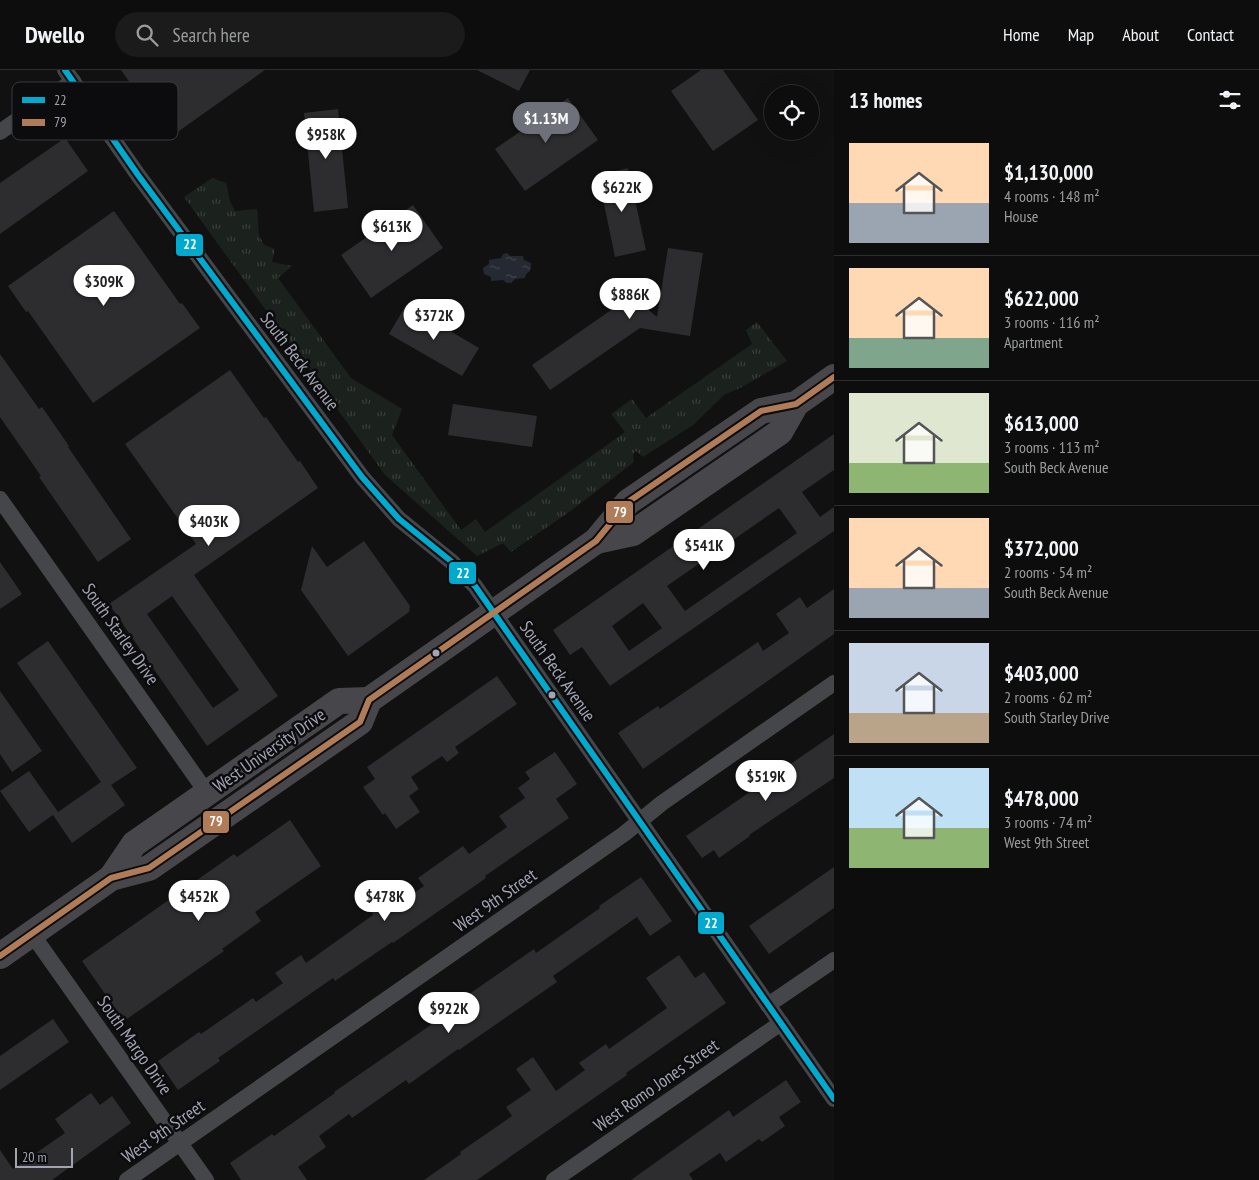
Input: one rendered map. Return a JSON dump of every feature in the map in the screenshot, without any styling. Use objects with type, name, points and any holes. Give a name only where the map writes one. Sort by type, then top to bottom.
[{"type":"main road","name":"West University Drive","points":[[110,878],[149,868],[360,722],[370,700],[596,541],[633,532],[780,432],[796,404],[834,377]]},
{"type":"main road","name":"West University Drive","points":[[0,956],[110,878],[134,844],[339,701],[370,700]]},
{"type":"street","points":[[0,132],[12,122]]},
{"type":"street","name":"South Beck Avenue","points":[[114,140],[362,477],[399,519],[452,562],[475,586],[834,1099]]},
{"type":"street","name":"South Starley Drive","points":[[2,506],[79,609],[207,793]]},
{"type":"street","name":"West 9th Street","points":[[127,1180],[620,837],[662,803],[834,683]]},
{"type":"street","name":"South Margo Drive","points":[[32,934],[206,1180]]},
{"type":"street","points":[[768,1005],[834,960]]},
{"type":"street","name":"West Romo Jones Street","points":[[554,1180],[780,1023]]},
{"type":"green space","points":[[212,178],[226,183],[230,201],[235,211],[257,209],[259,235],[264,245],[275,249],[272,262],[292,266],[278,278],[351,378],[402,409],[392,435],[461,530],[476,519],[485,532],[625,432],[611,414],[632,399],[646,418],[752,344],[746,330],[757,322],[787,361],[742,387],[724,395],[693,425],[643,457],[636,451],[633,454],[634,462],[572,510],[511,552],[503,543],[477,556],[385,475],[184,197]]},
{"type":"water","points":[[507,253],[510,256],[523,256],[524,260],[531,263],[530,271],[526,274],[525,278],[515,279],[511,283],[503,280],[491,281],[491,277],[484,274],[483,268],[489,264],[489,260],[501,258],[503,254]]},
{"type":"building","points":[[121,70],[265,70],[178,132],[178,82],[129,82]]},
{"type":"building","points":[[477,70],[530,70],[519,91]]},
{"type":"building","points":[[701,70],[723,70],[758,120],[713,151],[671,91]]},
{"type":"building","points":[[568,98],[598,140],[525,191],[495,149]]},
{"type":"building","points":[[338,109],[348,208],[314,212],[304,113]]},
{"type":"building","points":[[62,140],[66,140],[88,171],[0,234],[0,183]]},
{"type":"building","points":[[628,168],[646,250],[615,257],[598,175]]},
{"type":"building","points":[[413,205],[443,248],[371,298],[341,255]]},
{"type":"building","points":[[114,211],[180,304],[182,303],[200,328],[93,403],[8,286]]},
{"type":"building","points":[[668,248],[703,253],[690,336],[640,328],[550,390],[532,365],[617,306],[611,298],[620,286],[657,317]]},
{"type":"building","points":[[406,305],[479,348],[462,376],[389,334]]},
{"type":"building","points":[[0,354],[39,409],[42,407],[131,539],[98,562],[0,417]]},
{"type":"building","points":[[230,370],[264,418],[266,417],[298,462],[300,461],[318,488],[194,575],[278,696],[207,746],[109,604],[196,544],[125,444]],"holes":[[[172,596],[239,690],[213,708],[147,614]]]},
{"type":"building","points":[[453,404],[537,416],[532,447],[448,435]]},
{"type":"building","points":[[834,434],[834,470],[802,492],[820,517],[834,507],[834,531],[610,686],[582,647],[570,655],[553,630]],"holes":[[[779,508],[797,533],[685,611],[667,586]],[[643,603],[662,628],[629,651],[612,626]]]},
{"type":"building","points":[[364,541],[410,606],[409,612],[348,656],[301,590],[312,546],[327,567]]},
{"type":"building","points":[[0,562],[22,594],[0,609]]},
{"type":"building","points":[[834,589],[834,634],[643,769],[618,733],[658,706],[660,709],[758,642],[763,651],[789,633],[776,614],[800,597],[807,608]]},
{"type":"building","points":[[48,641],[137,768],[111,785],[125,805],[72,843],[53,815],[29,832],[0,791],[29,771],[58,812],[101,782],[17,663]]},
{"type":"building","points":[[497,676],[517,704],[455,747],[459,753],[447,762],[442,756],[411,777],[419,789],[409,796],[420,812],[396,829],[385,813],[383,815],[363,787],[375,779],[367,767]]},
{"type":"building","points":[[0,691],[42,751],[12,772],[0,754]]},
{"type":"building","points":[[834,734],[834,778],[749,835],[719,858],[714,850],[702,858],[686,836]]},
{"type":"building","points":[[555,752],[577,784],[556,799],[569,818],[393,943],[335,981],[333,978],[218,1058],[220,1061],[178,1090],[158,1061],[199,1032],[201,1034],[253,998],[256,1002],[283,983],[275,973],[301,955],[306,963],[373,915],[371,911],[388,899],[394,907],[424,886],[418,878],[463,846],[469,854],[507,827],[499,816],[525,798],[518,788],[530,779],[525,772]]},
{"type":"building","points":[[290,820],[321,866],[255,912],[261,921],[222,949],[224,951],[124,1021],[82,961],[234,854],[237,857]]},
{"type":"building","points":[[834,867],[834,908],[769,954],[749,926]]},
{"type":"building","points":[[641,877],[672,921],[650,936],[637,917],[553,976],[557,982],[459,1050],[409,1084],[406,1080],[352,1118],[349,1114],[319,1136],[326,1147],[298,1167],[307,1180],[241,1180],[230,1163],[272,1134],[274,1136],[438,1020],[436,1017],[534,949],[536,953]]},
{"type":"building","points":[[679,955],[695,978],[704,972],[726,1003],[477,1180],[424,1180],[512,1116],[506,1107],[531,1090],[516,1069],[533,1057],[556,1091],[585,1070],[579,1063],[606,1044],[609,1049],[667,1008],[646,978]]},
{"type":"building","points":[[53,1019],[69,1042],[0,1090],[0,1056]]},
{"type":"building","points":[[786,1080],[801,1102],[779,1117],[785,1126],[762,1142],[759,1139],[726,1162],[720,1153],[689,1174],[693,1180],[631,1180],[729,1110],[733,1117]]},
{"type":"building","points":[[91,1093],[100,1105],[112,1096],[131,1123],[52,1180],[0,1180],[0,1150],[13,1169],[65,1133],[55,1119]]},
{"type":"transit line","name":"22","points":[[65,70],[73,82]]},
{"type":"transit line","name":"22","points":[[114,140],[362,477],[399,519],[452,562],[475,586],[834,1099]]},
{"type":"transit line","name":"79","points":[[0,956],[111,878],[149,868],[360,722],[369,700],[596,541],[628,502],[761,411],[796,404],[834,377]]}]
